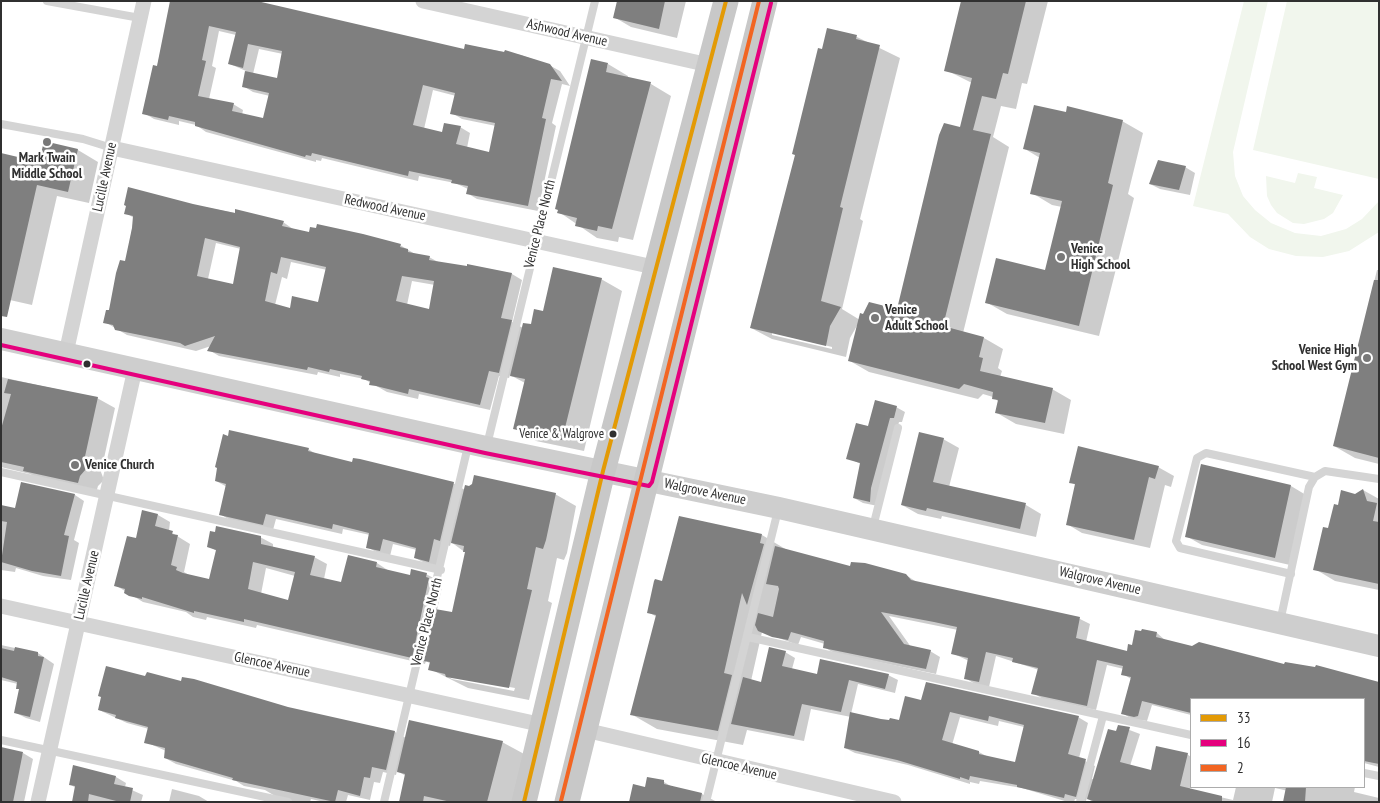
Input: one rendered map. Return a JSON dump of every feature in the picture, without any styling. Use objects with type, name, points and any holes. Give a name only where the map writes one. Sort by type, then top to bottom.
[{"type":"main road","points":[[524,802],[604,471],[726,1]]},
{"type":"main road","points":[[567,802],[765,1]]},
{"type":"street","name":"Lucille Avenue","points":[[66,353],[144,1]]},
{"type":"street","name":"Ashwood Avenue","points":[[424,1],[709,66]]},
{"type":"street","name":"Redwood Avenue","points":[[112,148],[658,268]]},
{"type":"street","name":"Walgrove Avenue","points":[[1,339],[478,445],[779,508],[1379,646]]},
{"type":"street","name":"Lucille Avenue","points":[[38,802],[135,369]]},
{"type":"street","name":"Glencoe Avenue","points":[[1,606],[543,725]]},
{"type":"street","name":"Glencoe Avenue","points":[[585,730],[894,802]]},
{"type":"lane","points":[[47,1],[140,18]]},
{"type":"lane","name":"Venice Place North","points":[[384,802],[440,570],[536,241],[595,1]]},
{"type":"lane","points":[[1,124],[83,139],[112,148]]},
{"type":"lane","points":[[873,529],[898,428]]},
{"type":"lane","points":[[1292,574],[1180,548],[1176,541],[1197,458],[1206,453],[1315,477]]},
{"type":"lane","points":[[1280,624],[1309,487],[1315,477],[1325,471],[1379,479]]},
{"type":"lane","points":[[1,472],[107,494],[440,570]]},
{"type":"lane","points":[[706,802],[779,508]]},
{"type":"lane","points":[[748,637],[1190,735]]},
{"type":"lane","points":[[1080,802],[1102,716]]},
{"type":"lane","points":[[1,740],[288,802]]},
{"type":"lane","points":[[1365,773],[1379,776]]},
{"type":"shaded area","points":[[1244,1],[1268,1],[1233,152],[1235,176],[1243,196],[1255,210],[1271,223],[1295,233],[1321,236],[1346,229],[1362,219],[1379,201],[1379,232],[1349,251],[1323,257],[1296,256],[1269,249],[1250,237],[1228,214],[1193,206]]},
{"type":"shaded area","points":[[1287,1],[1379,1],[1379,179],[1253,150]]},
{"type":"shaded area","points":[[1298,173],[1317,177],[1314,188],[1343,195],[1333,213],[1324,219],[1304,224],[1293,223],[1277,213],[1267,196],[1266,176],[1295,183]]},
{"type":"building","points":[[170,1],[257,1],[464,49],[465,44],[504,52],[505,50],[550,64],[562,81],[551,79],[542,118],[546,119],[528,206],[466,194],[468,186],[451,183],[452,180],[409,171],[408,176],[312,153],[311,156],[306,155],[305,157],[195,126],[195,122],[169,116],[168,120],[142,114],[153,65],[157,66]],"holes":[[[209,26],[236,32],[228,64],[243,68],[248,44],[282,51],[277,78],[245,71],[242,87],[269,93],[263,118],[232,111],[234,103],[198,96],[206,61],[202,60]],[[423,85],[455,93],[450,114],[495,123],[489,152],[456,144],[461,126],[444,123],[442,132],[413,125]]]},
{"type":"building","points":[[617,1],[665,1],[659,29],[613,18]]},
{"type":"building","points":[[961,1],[1026,1],[1008,74],[1003,73],[996,99],[982,96],[973,130],[991,134],[943,326],[984,337],[979,357],[983,358],[980,371],[1053,388],[1045,423],[995,413],[998,400],[992,399],[993,392],[964,384],[959,389],[848,361],[860,313],[863,314],[869,302],[897,309],[939,135],[944,123],[960,127],[972,78],[944,71]]},
{"type":"building","points":[[827,28],[857,35],[856,39],[880,45],[840,207],[843,208],[821,301],[841,307],[830,326],[826,346],[750,328],[795,155],[792,154],[818,48],[822,49]]},
{"type":"building","points":[[591,59],[608,63],[606,72],[651,82],[612,229],[598,226],[597,231],[575,226],[577,218],[557,213],[558,210],[555,209]]},
{"type":"building","points":[[1034,105],[1066,112],[1067,106],[1123,120],[1108,183],[1113,185],[1079,326],[985,303],[996,258],[1045,270],[1062,201],[1030,194],[1040,153],[1023,149]]},
{"type":"building","points":[[44,141],[78,149],[68,192],[37,185],[7,317],[1,316],[1,153],[39,162]]},
{"type":"building","points":[[1158,160],[1186,166],[1179,190],[1149,184]]},
{"type":"building","points":[[128,187],[193,204],[235,213],[235,209],[284,221],[282,226],[309,232],[310,227],[316,228],[317,224],[363,234],[401,244],[400,247],[408,249],[408,252],[430,256],[429,260],[467,266],[467,264],[512,273],[501,318],[512,320],[499,373],[489,371],[480,405],[409,389],[408,394],[369,385],[370,381],[361,379],[362,376],[330,369],[329,372],[308,367],[307,370],[207,351],[215,336],[185,346],[180,343],[115,330],[113,325],[103,323],[106,310],[109,310],[120,260],[125,261],[132,228],[133,216],[124,214],[126,206],[124,205]],"holes":[[[205,238],[240,247],[233,284],[197,276]],[[281,257],[326,267],[318,302],[292,296],[290,308],[265,301],[271,272],[277,274]],[[402,276],[434,281],[429,309],[396,301]]]},
{"type":"building","points":[[553,267],[602,278],[562,440],[513,429],[525,379],[510,376],[523,323],[531,324],[534,309],[543,311]]},
{"type":"building","name":"Venice High School West Gym","points":[[1374,280],[1379,280],[1379,458],[1333,446]]},
{"type":"building","points":[[8,379],[98,397],[84,461],[86,469],[80,476],[78,483],[23,471],[24,467],[1,462],[1,429],[11,394],[4,393]]},
{"type":"building","points":[[875,400],[897,406],[894,418],[890,418],[871,488],[870,502],[853,498],[860,463],[846,459],[856,423],[868,426]]},
{"type":"building","points":[[229,430],[309,448],[308,451],[352,462],[353,458],[360,459],[454,482],[440,541],[434,539],[429,562],[414,558],[416,548],[383,539],[380,551],[366,548],[369,533],[333,524],[332,529],[266,514],[263,525],[219,515],[226,484],[215,481],[217,468],[215,467],[223,434],[228,436]]},
{"type":"building","points":[[919,432],[944,438],[933,482],[1026,503],[1020,529],[927,508],[926,511],[901,505]]},
{"type":"building","points":[[1078,446],[1159,466],[1155,479],[1149,477],[1134,540],[1066,525],[1075,484],[1069,483]]},
{"type":"building","points":[[1201,464],[1291,485],[1275,558],[1185,537]]},
{"type":"building","points":[[474,475],[556,493],[543,549],[536,547],[527,589],[532,590],[509,688],[446,677],[445,674],[428,670],[430,662],[423,661],[435,609],[452,612],[465,552],[463,552],[464,546],[451,543],[465,485],[469,486],[472,484]]},
{"type":"building","points":[[21,482],[75,494],[64,535],[69,536],[61,576],[32,571],[1,562],[7,522],[1,521],[1,505],[15,508]]},
{"type":"building","points":[[1363,489],[1367,501],[1377,503],[1373,521],[1379,522],[1379,584],[1313,570],[1323,527],[1328,528],[1334,504],[1338,505],[1341,490],[1355,494]]},
{"type":"building","points":[[142,510],[158,514],[155,526],[173,531],[172,534],[178,535],[171,565],[177,567],[176,570],[183,573],[209,579],[216,550],[207,547],[210,531],[215,532],[216,526],[261,536],[261,544],[315,556],[310,575],[341,582],[348,555],[377,562],[376,567],[410,575],[411,569],[427,573],[426,577],[429,578],[412,658],[244,619],[244,622],[194,611],[194,613],[142,597],[142,599],[129,596],[124,593],[125,589],[114,586],[127,536],[136,538]],"holes":[[[253,562],[295,572],[288,600],[248,589]]]},
{"type":"building","points":[[679,516],[762,534],[760,543],[764,544],[747,605],[742,593],[724,673],[732,675],[718,731],[630,715],[656,615],[647,613],[654,581],[655,579],[662,581]]},
{"type":"building","points":[[775,546],[850,566],[851,562],[865,563],[906,574],[911,580],[1080,617],[1076,638],[1127,651],[1128,644],[1132,645],[1135,630],[1141,631],[1142,629],[1157,632],[1156,637],[1192,646],[1199,642],[1284,664],[1285,662],[1315,667],[1316,665],[1379,682],[1379,764],[1365,761],[1365,698],[1190,698],[1190,713],[1142,701],[1138,716],[1134,717],[1121,714],[1131,677],[1121,675],[1123,666],[1097,660],[1087,706],[1031,694],[1038,668],[1012,662],[1013,658],[986,652],[979,682],[964,679],[968,658],[951,654],[957,627],[881,612],[904,644],[931,650],[926,669],[823,648],[824,641],[791,632],[788,640],[772,637],[758,631],[755,625],[758,613],[773,617],[779,589],[778,586],[766,584]]},
{"type":"building","points":[[15,647],[38,652],[38,656],[44,657],[30,717],[14,713],[19,689],[16,689],[17,682],[1,677],[1,648],[14,651]]},
{"type":"building","points":[[769,647],[786,651],[782,666],[817,674],[820,659],[889,674],[885,689],[849,680],[841,712],[802,704],[794,736],[731,724],[743,677],[761,682]]},
{"type":"building","points":[[106,666],[145,676],[147,672],[181,681],[182,677],[194,679],[288,707],[395,731],[386,770],[372,767],[370,778],[364,777],[360,796],[338,790],[335,802],[232,780],[233,778],[164,758],[165,748],[144,743],[148,727],[115,718],[116,715],[98,710],[101,697],[98,696]]},
{"type":"building","points":[[926,682],[1079,716],[1068,754],[1086,759],[1076,797],[1065,794],[1064,798],[1017,787],[1017,785],[970,776],[969,780],[960,777],[960,779],[897,760],[844,748],[850,712],[881,719],[899,720],[905,696],[921,700]],"holes":[[[950,712],[988,721],[989,716],[1024,725],[1015,762],[979,754],[979,751],[942,740]]]},
{"type":"building","points":[[409,720],[503,741],[487,802],[451,802],[424,796],[423,802],[399,802],[405,774],[397,772]]},
{"type":"building","points":[[1118,725],[1130,727],[1120,762],[1151,770],[1156,746],[1188,753],[1180,786],[1222,796],[1222,802],[1096,802],[1087,799],[1108,729],[1116,731]]},
{"type":"building","points":[[1,747],[23,752],[13,802],[1,802]]},
{"type":"building","points":[[73,765],[116,776],[114,784],[133,788],[130,802],[120,802],[89,794],[88,802],[72,802],[75,786],[69,785]]},
{"type":"building","points":[[647,777],[664,780],[664,784],[702,793],[700,802],[629,802],[633,784],[645,787]]},
{"type":"building","points":[[1286,788],[1306,788],[1305,802],[1283,802]]},
{"type":"transit line","name":"33","points":[[524,802],[603,471],[726,1]]},
{"type":"transit line","name":"2","points":[[561,801],[759,1]]},
{"type":"transit line","name":"16","points":[[1,345],[485,453],[649,486],[652,482],[771,3]]},
{"type":"place","name":"Mark Twain Middle School","points":[[47,142]]},
{"type":"place","name":"Venice High School","points":[[1061,257]]},
{"type":"place","name":"Venice Adult School","points":[[875,318]]},
{"type":"place","name":"Venice High School West Gym","points":[[1367,358]]},
{"type":"place","name":"Venice & Walgrove","points":[[613,434]]},
{"type":"place","name":"Venice Church","points":[[75,465]]}]
